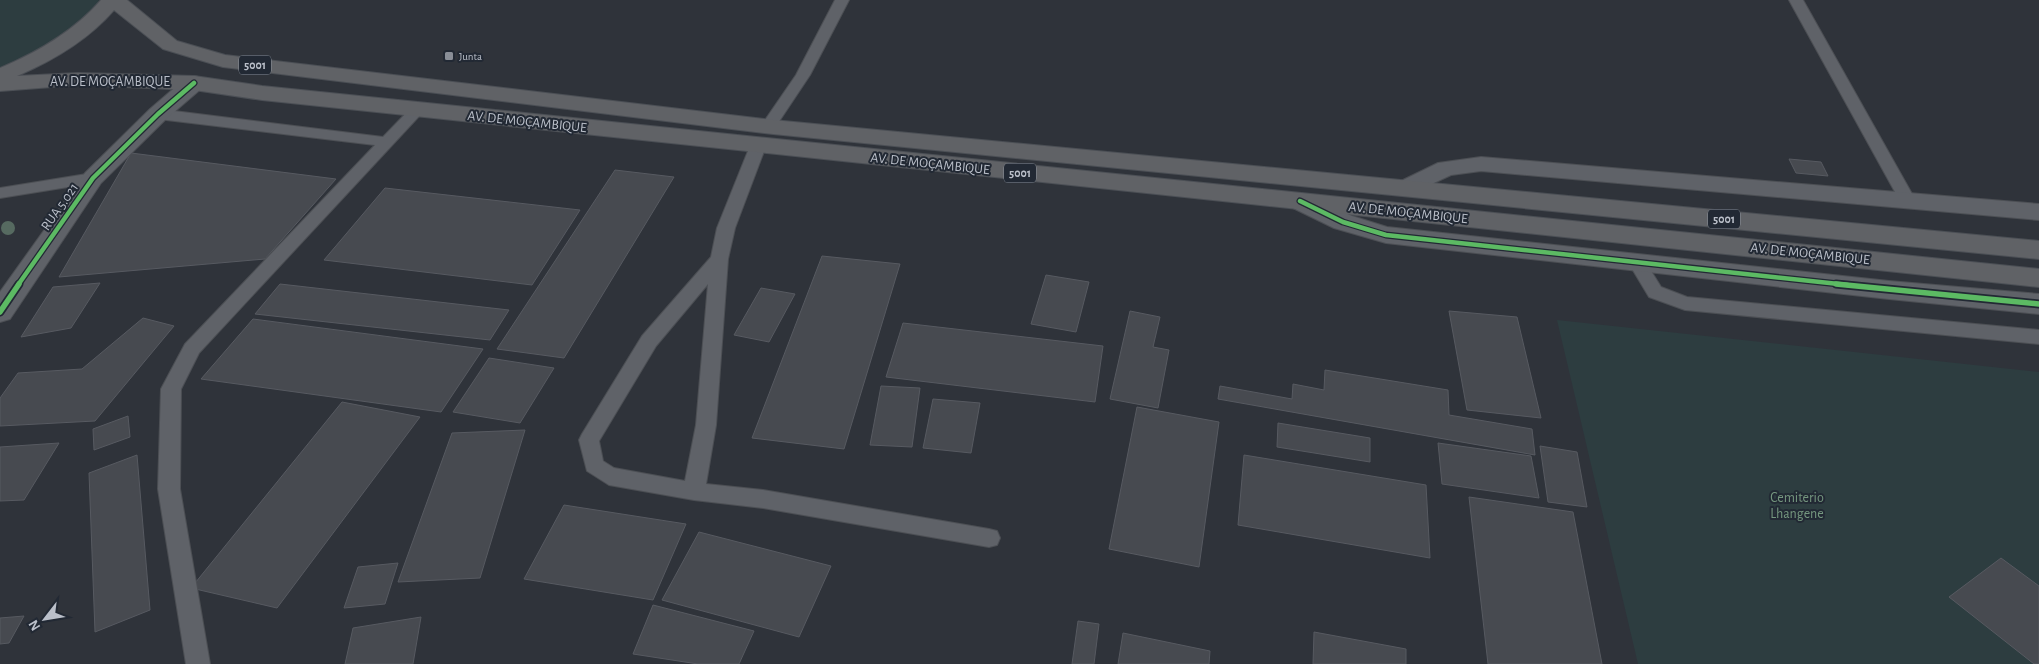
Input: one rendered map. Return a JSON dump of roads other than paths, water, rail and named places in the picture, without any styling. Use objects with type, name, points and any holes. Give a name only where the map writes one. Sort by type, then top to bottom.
[{"type":"highway","name":"AV. DE MOÇAMBIQUE","points":[[0,76],[66,43],[96,20],[113,0],[170,45],[223,61],[763,136],[1300,201],[2039,278]]},
{"type":"highway","name":"AV. DE MOÇAMBIQUE","points":[[0,84],[78,79],[194,83],[417,110],[1408,187],[2039,250]]},
{"type":"street","name":"RUA 5.021","points":[[0,312],[93,178],[158,114],[194,83]]},
{"type":"street","points":[[1408,187],[1446,168],[1481,164],[2039,212]]},
{"type":"street","points":[[1300,201],[1343,222],[1386,235],[2039,304]]},
{"type":"lane","points":[[694,491],[706,425],[719,259],[726,228],[763,136],[803,76],[842,0]]},
{"type":"lane","points":[[1796,0],[1908,201]]},
{"type":"lane","points":[[198,664],[169,489],[171,389],[192,349],[417,110]]},
{"type":"lane","points":[[158,114],[386,142]]},
{"type":"lane","points":[[0,193],[93,178]]},
{"type":"lane","points":[[719,259],[649,341],[589,440],[594,465],[609,476],[694,491],[763,499],[989,538]]},
{"type":"lane","points":[[1637,262],[1654,292],[1685,304],[2039,337]]},
{"type":"place","name":"Junta","points":[[449,56]]},
{"type":"park label","name":"Cemiterio Lhangene","points":[[1797,506]]}]
